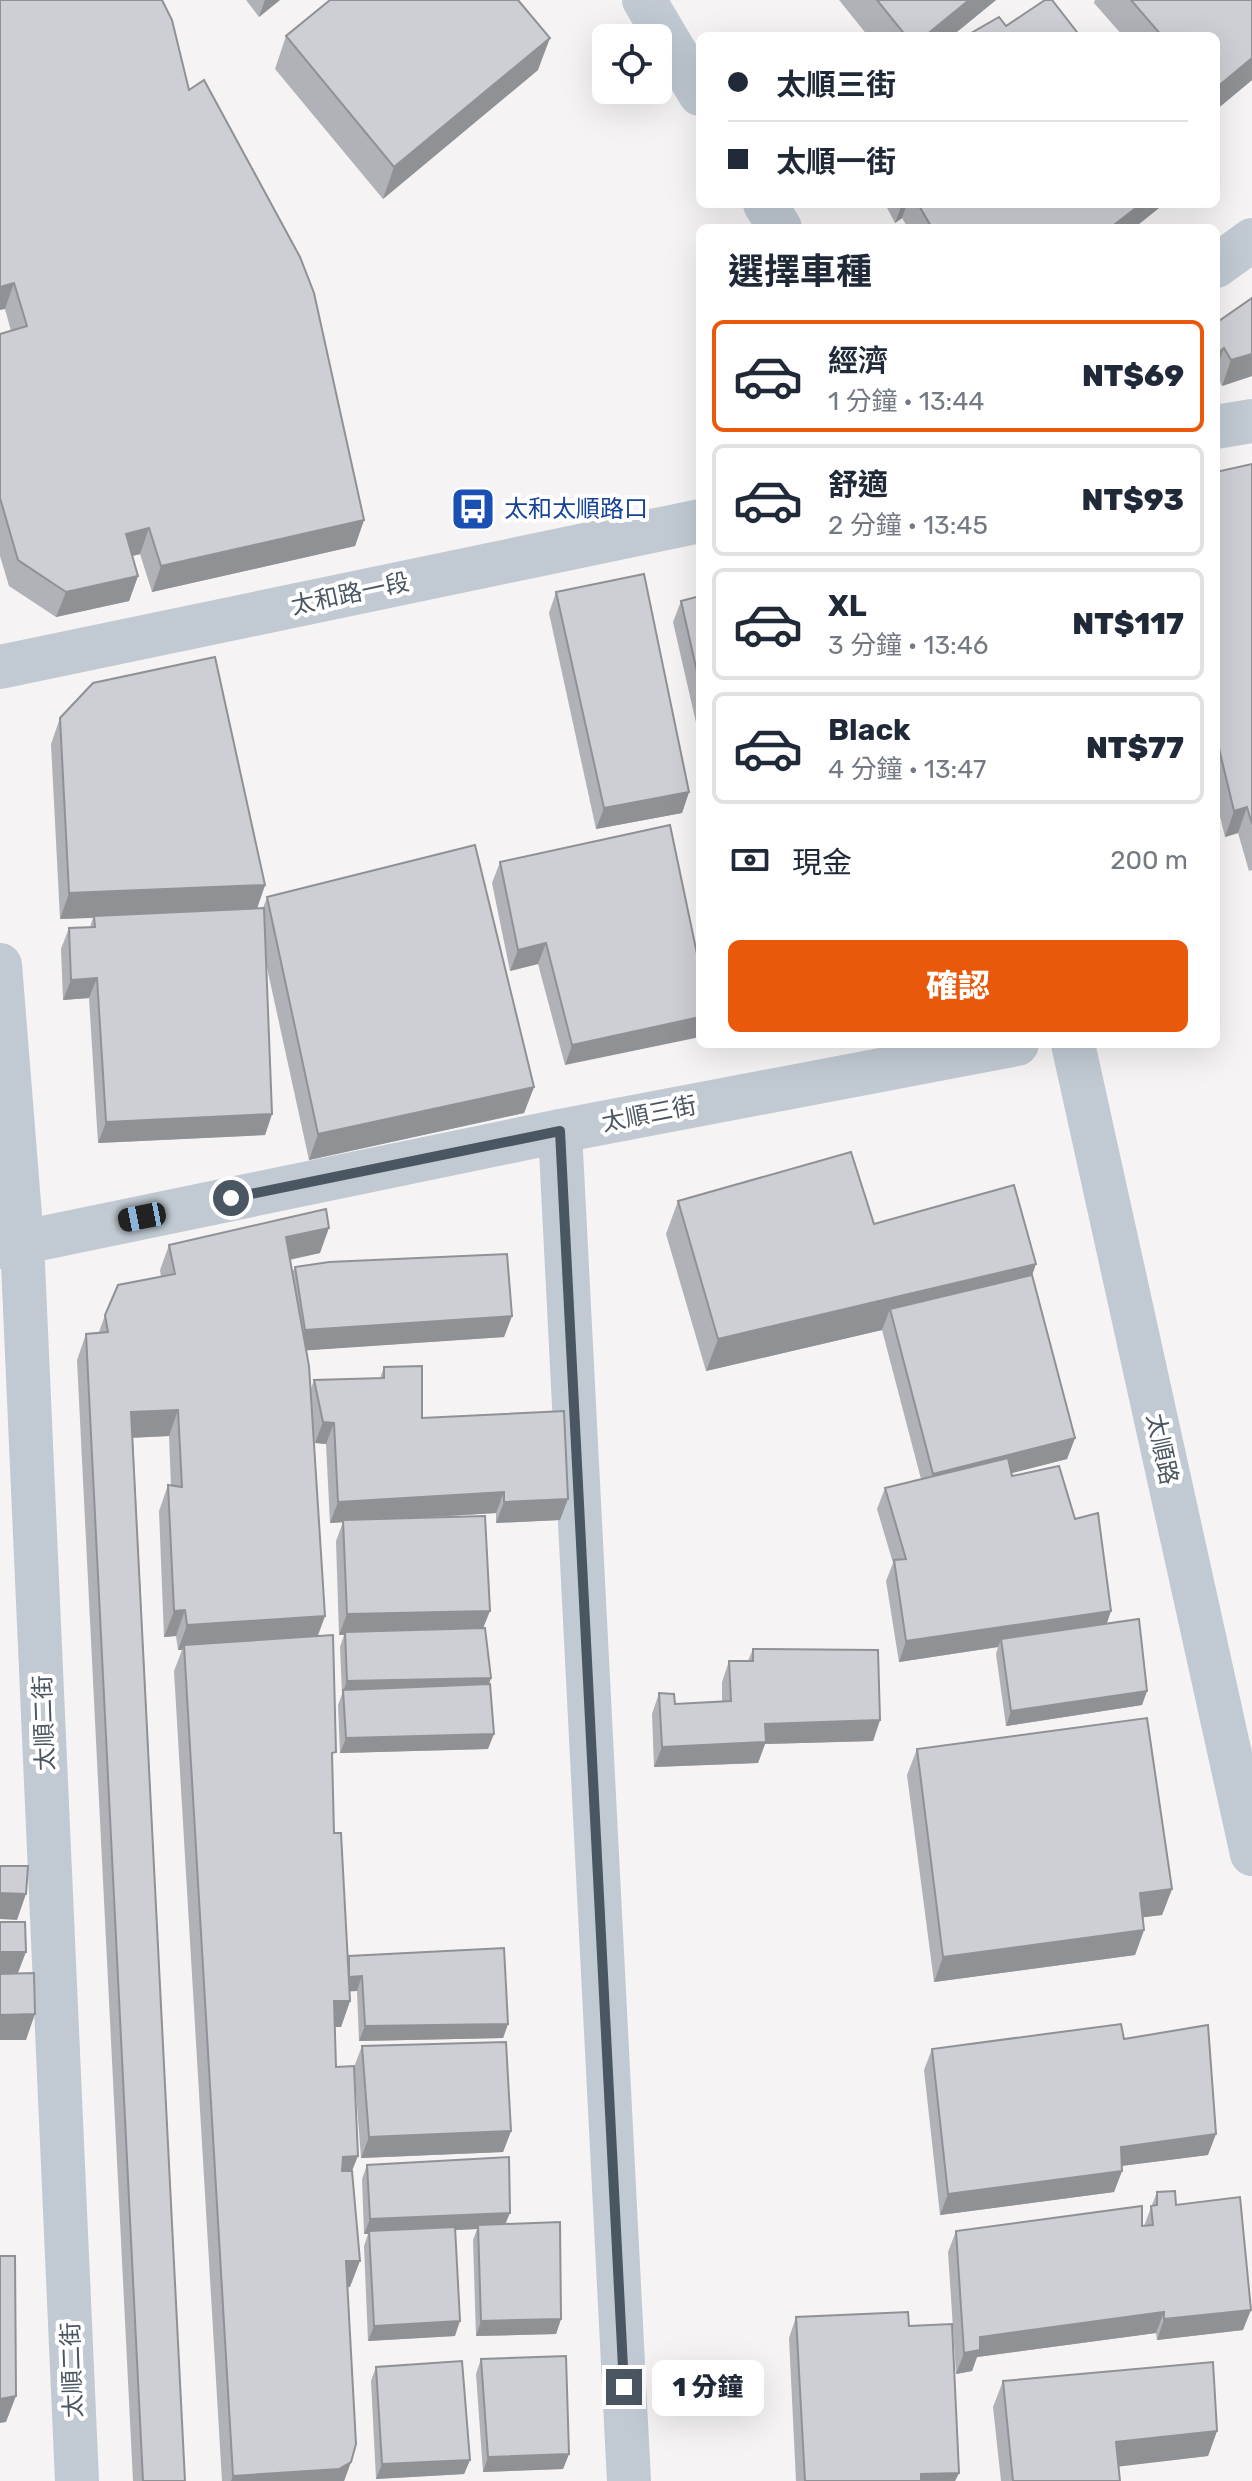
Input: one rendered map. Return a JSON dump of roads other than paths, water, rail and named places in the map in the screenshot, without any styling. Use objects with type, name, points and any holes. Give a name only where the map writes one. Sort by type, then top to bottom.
[{"type":"street","points":[[644,0],[696,87]]},
{"type":"street","points":[[1220,263],[1252,240]]},
{"type":"street","points":[[1220,426],[1252,421]]},
{"type":"street","name":"太和路一段","points":[[0,667],[696,522]]},
{"type":"street","name":"太順二街","points":[[0,965],[11,1244],[77,2481]]},
{"type":"street","name":"太順三街","points":[[11,1244],[560,1131],[996,1048]]},
{"type":"street","name":"太順路","points":[[1074,1048],[1252,1854]]},
{"type":"street","points":[[560,1131],[629,2481]]},
{"type":"place","name":"太和太順路口","points":[[473,509]]}]
